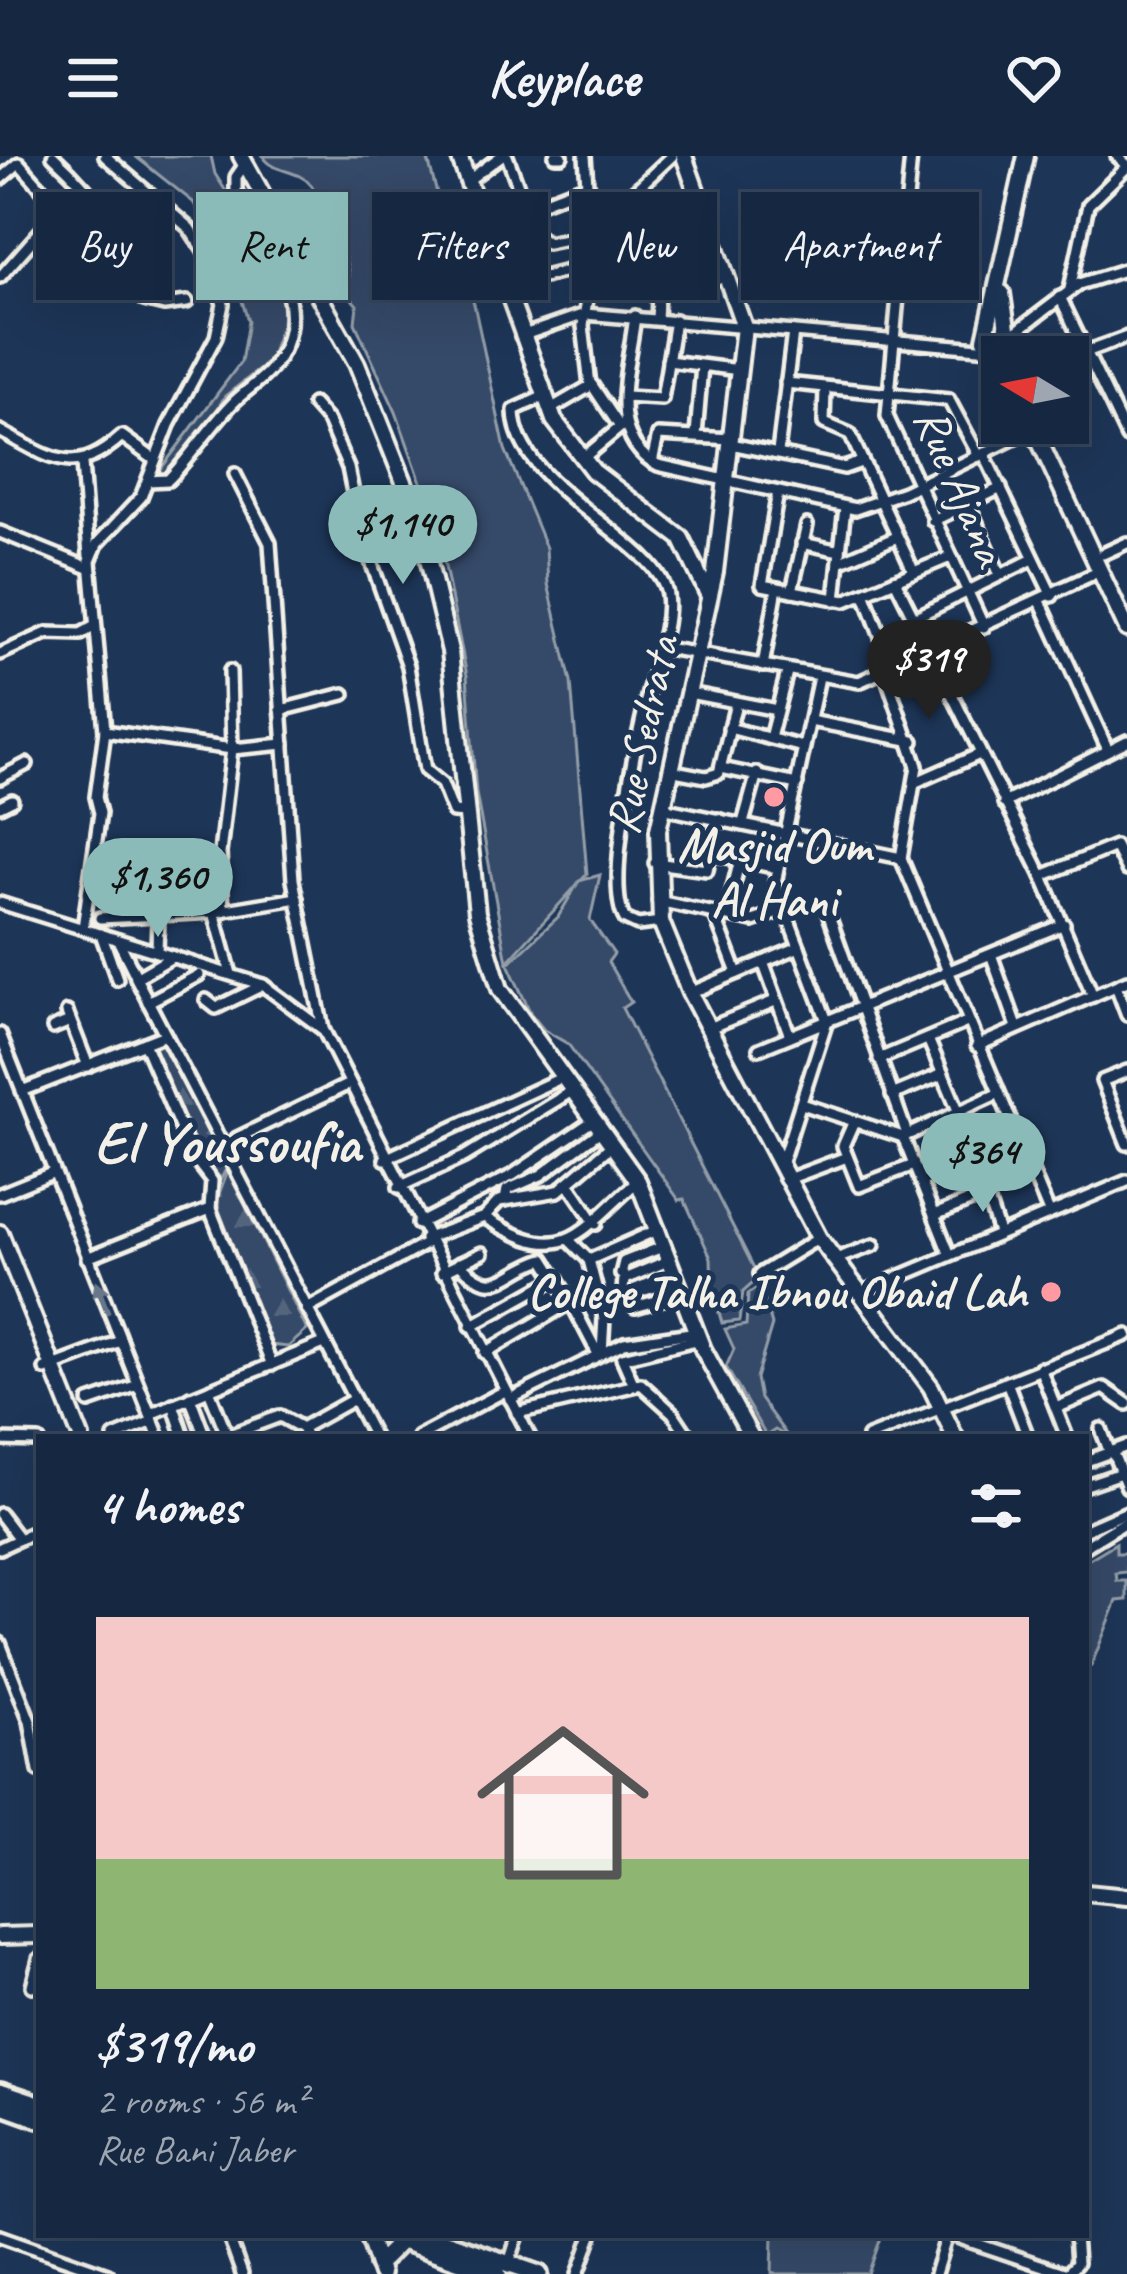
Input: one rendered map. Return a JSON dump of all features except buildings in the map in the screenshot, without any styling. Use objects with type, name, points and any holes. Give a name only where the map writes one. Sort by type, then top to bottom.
[{"type":"main road","points":[[0,2091],[36,2103]]},
{"type":"main road","points":[[0,2105],[36,2118]]},
{"type":"main road","points":[[392,2238],[539,2274]]},
{"type":"main road","points":[[432,2238],[504,2269]]},
{"type":"main road","points":[[379,2269],[401,2241]]},
{"type":"street","points":[[53,156],[87,192]]},
{"type":"street","points":[[90,565],[101,539],[137,504],[216,337],[223,304],[204,250],[189,228],[169,207],[126,180],[105,156]]},
{"type":"street","points":[[459,156],[470,192]]},
{"type":"street","points":[[466,182],[504,156],[522,192]]},
{"type":"street","points":[[594,192],[587,184],[585,161],[598,156]]},
{"type":"street","points":[[630,192],[672,156]]},
{"type":"street","name":"Rue Sedrata","points":[[684,156],[698,192]]},
{"type":"street","name":"Rue Ajana","points":[[911,156],[885,394],[890,429],[984,628]]},
{"type":"street","points":[[1002,336],[1002,284],[1029,156]]},
{"type":"street","points":[[1081,336],[1065,293],[1084,212],[1096,193],[1127,166],[1117,156]]},
{"type":"street","points":[[148,481],[168,480],[232,404],[268,372],[284,344],[290,311],[287,283],[236,192],[243,160]]},
{"type":"street","points":[[243,160],[343,335],[408,485],[446,629],[474,893],[493,971],[508,1007],[638,1181],[698,1335],[749,1434]]},
{"type":"street","points":[[0,179],[19,163],[48,192]]},
{"type":"street","points":[[50,192],[74,176]]},
{"type":"street","points":[[548,200],[587,184]]},
{"type":"street","points":[[0,277],[36,236]]},
{"type":"street","name":"Rue Sedrata","points":[[717,246],[744,327],[741,370],[710,599],[662,808],[655,863],[661,922],[690,992],[819,1238],[943,1408],[954,1434]]},
{"type":"street","points":[[1010,336],[1065,293],[1127,268]]},
{"type":"street","points":[[717,278],[728,279]]},
{"type":"street","points":[[147,300],[187,302]]},
{"type":"street","points":[[509,300],[546,404],[582,459],[681,538],[695,558],[710,599]]},
{"type":"street","points":[[587,300],[590,385],[652,462],[845,508],[880,502],[1002,444]]},
{"type":"street","points":[[657,300],[657,319]]},
{"type":"street","points":[[521,336],[585,314],[981,344]]},
{"type":"street","points":[[582,459],[622,426],[635,316]]},
{"type":"street","points":[[625,398],[662,399],[674,320]]},
{"type":"street","points":[[778,452],[793,332]]},
{"type":"street","points":[[1089,351],[1127,337]]},
{"type":"street","points":[[1089,356],[1126,432]]},
{"type":"street","points":[[668,361],[741,370]]},
{"type":"street","points":[[696,435],[702,366]]},
{"type":"street","points":[[786,382],[952,402],[1052,596]]},
{"type":"street","points":[[590,385],[546,404],[518,407],[514,418],[569,498],[661,570],[668,600],[628,795],[619,902],[631,924],[661,922]]},
{"type":"street","points":[[825,388],[824,423],[850,434],[914,572]]},
{"type":"street","points":[[313,404],[328,421],[348,468],[359,526],[408,666],[422,764],[444,786],[451,809],[466,813]]},
{"type":"street","points":[[0,431],[42,453],[82,463],[122,436],[154,460]]},
{"type":"street","points":[[652,462],[658,435],[732,441],[844,468],[861,462]]},
{"type":"street","points":[[1046,444],[1127,606]]},
{"type":"street","points":[[82,463],[82,520],[105,731],[96,796],[100,813],[83,928]]},
{"type":"street","points":[[235,474],[268,535],[296,898],[323,1029],[426,1241],[528,1434]]},
{"type":"street","points":[[933,521],[1000,488]]},
{"type":"street","points":[[778,492],[760,582],[836,600],[865,595],[950,557]]},
{"type":"street","points":[[969,505],[1000,574]]},
{"type":"street","points":[[836,600],[845,508]]},
{"type":"street","points":[[792,591],[807,525]]},
{"type":"street","points":[[0,532],[90,565]]},
{"type":"street","points":[[802,543],[840,557],[897,537]]},
{"type":"street","points":[[659,647],[852,683],[1052,596],[1127,543]]},
{"type":"street","points":[[914,618],[1034,559]]},
{"type":"street","points":[[1102,562],[1127,628]]},
{"type":"street","points":[[895,580],[1042,876],[1093,996]]},
{"type":"street","points":[[763,666],[777,588]]},
{"type":"street","points":[[865,595],[913,741],[916,782],[901,859],[1049,1212]]},
{"type":"street","points":[[1040,602],[1108,750]]},
{"type":"street","points":[[0,654],[46,633],[80,634],[95,626]]},
{"type":"street","points":[[230,671],[232,749],[220,853],[219,912],[232,974]]},
{"type":"street","points":[[770,738],[787,672]]},
{"type":"street","points":[[819,677],[776,889],[827,1022],[785,1172],[847,1157]]},
{"type":"street","points":[[689,693],[777,710]]},
{"type":"street","points":[[281,710],[344,694]]},
{"type":"street","points":[[669,770],[710,777],[722,768],[736,704]]},
{"type":"street","points":[[810,721],[913,741]]},
{"type":"street","points":[[728,728],[803,747]]},
{"type":"street","points":[[105,731],[232,749],[284,744]]},
{"type":"street","points":[[1004,803],[1126,744]]},
{"type":"street","points":[[916,782],[980,754]]},
{"type":"street","points":[[0,778],[27,764]]},
{"type":"street","points":[[722,768],[797,784]]},
{"type":"street","points":[[743,824],[757,773]]},
{"type":"street","points":[[0,806],[12,800]]},
{"type":"street","points":[[662,808],[901,859]]},
{"type":"street","points":[[655,863],[705,872],[718,819]]},
{"type":"street","points":[[1042,876],[1115,846],[1127,870]]},
{"type":"street","points":[[713,854],[777,868]]},
{"type":"street","points":[[737,973],[720,914],[740,860]]},
{"type":"street","points":[[100,918],[219,912],[296,898]]},
{"type":"street","points":[[658,901],[753,921],[784,910]]},
{"type":"street","points":[[0,902],[263,985],[323,1029]]},
{"type":"street","points":[[826,908],[914,1165],[950,1253]]},
{"type":"street","points":[[157,952],[158,917]]},
{"type":"street","points":[[759,1049],[1064,924]]},
{"type":"street","points":[[101,934],[117,979]]},
{"type":"street","points":[[118,940],[372,1434]]},
{"type":"street","points":[[690,992],[800,947]]},
{"type":"street","points":[[136,976],[172,957]]},
{"type":"street","points":[[992,957],[1017,1027]]},
{"type":"street","points":[[763,962],[790,1036]]},
{"type":"street","points":[[148,1002],[199,975]]},
{"type":"street","points":[[976,1046],[1121,984],[1127,1015]]},
{"type":"street","points":[[206,1000],[216,1008],[263,985]]},
{"type":"street","points":[[709,1028],[775,1000]]},
{"type":"street","points":[[53,1028],[69,1016],[88,1066]]},
{"type":"street","points":[[879,1059],[967,1022]]},
{"type":"street","points":[[0,1034],[158,1434]]},
{"type":"street","points":[[22,1091],[164,1035]]},
{"type":"street","points":[[928,1039],[958,1110]]},
{"type":"street","points":[[144,1043],[192,1155],[212,1181],[210,1209],[272,1365]]},
{"type":"street","points":[[1127,1071],[1102,1081],[1127,1144]]},
{"type":"street","points":[[892,1095],[943,1074]]},
{"type":"street","points":[[385,1159],[562,1078]]},
{"type":"street","points":[[225,1151],[237,1138],[347,1085]]},
{"type":"street","points":[[399,1187],[464,1157],[572,1091]]},
{"type":"street","points":[[802,1104],[905,1135],[997,1094]]},
{"type":"street","points":[[854,1121],[844,1141],[859,1186],[914,1165]]},
{"type":"street","points":[[506,1200],[507,1190],[541,1174],[598,1125]]},
{"type":"street","points":[[418,1224],[598,1125]]},
{"type":"street","points":[[921,1181],[939,1174],[946,1157],[1013,1131]]},
{"type":"street","points":[[307,1309],[426,1241],[484,1217],[506,1200],[558,1191],[613,1144]]},
{"type":"street","points":[[971,1149],[999,1233]]},
{"type":"street","points":[[0,1194],[52,1173]]},
{"type":"street","points":[[484,1217],[550,1246],[596,1224],[638,1181]]},
{"type":"street","points":[[859,1294],[1127,1181]]},
{"type":"street","points":[[568,1183],[596,1224]]},
{"type":"street","points":[[935,1215],[986,1194]]},
{"type":"street","points":[[87,1258],[210,1209]]},
{"type":"street","points":[[589,1259],[658,1229]]},
{"type":"street","points":[[0,1233],[49,1368]]},
{"type":"street","points":[[568,1238],[589,1259],[604,1318],[600,1354]]},
{"type":"street","points":[[760,1274],[819,1238]]},
{"type":"street","points":[[832,1260],[874,1245]]},
{"type":"street","points":[[442,1272],[482,1252]]},
{"type":"street","points":[[668,1253],[620,1264],[623,1292],[635,1306],[683,1293]]},
{"type":"street","points":[[0,1256],[77,1434]]},
{"type":"street","points":[[459,1263],[484,1286],[540,1258],[600,1354]]},
{"type":"street","points":[[470,1326],[556,1278]]},
{"type":"street","points":[[485,1353],[571,1302]]},
{"type":"street","points":[[424,1434],[624,1343],[698,1335]]},
{"type":"street","points":[[687,1434],[674,1413],[633,1383],[622,1358],[698,1335]]},
{"type":"street","points":[[876,1434],[1127,1335]]},
{"type":"street","points":[[49,1368],[119,1341]]},
{"type":"street","points":[[120,1434],[190,1397],[324,1343]]},
{"type":"street","points":[[1040,1368],[1066,1434]]},
{"type":"street","points":[[1007,1382],[1027,1434]]},
{"type":"street","points":[[517,1413],[633,1383]]},
{"type":"street","points":[[89,1402],[138,1385]]},
{"type":"street","points":[[1056,1408],[1104,1388],[1127,1404]]},
{"type":"street","points":[[209,1390],[227,1434]]},
{"type":"street","points":[[190,1397],[200,1434]]},
{"type":"street","points":[[235,1434],[280,1416],[304,1432],[354,1400]]},
{"type":"street","points":[[173,1405],[183,1434]]},
{"type":"street","points":[[1101,1429],[1127,1487]]},
{"type":"street","points":[[0,1440],[36,1441]]},
{"type":"street","points":[[1089,1460],[1127,1446]]},
{"type":"street","points":[[1089,1484],[1121,1473]]},
{"type":"street","points":[[0,1514],[19,1539]]},
{"type":"street","points":[[1089,1529],[1127,1517]]},
{"type":"street","points":[[1089,1544],[1127,1517]]},
{"type":"street","points":[[0,1548],[36,1531]]},
{"type":"street","points":[[0,1642],[29,1721],[36,1757]]},
{"type":"street","points":[[1089,1893],[1127,1897]]},
{"type":"street","points":[[1089,1902],[1127,1906]]},
{"type":"street","points":[[0,1919],[4,1938],[36,1937]]},
{"type":"street","points":[[32,1986],[36,1971]]},
{"type":"street","points":[[0,2236],[108,2274]]},
{"type":"street","points":[[229,2238],[242,2274]]},
{"type":"street","points":[[369,2238],[379,2269]]},
{"type":"street","points":[[504,2269],[517,2238]]},
{"type":"street","points":[[578,2274],[591,2238]]},
{"type":"street","points":[[935,2274],[948,2238]]},
{"type":"street","points":[[958,2238],[1066,2274],[1077,2263],[1075,2238]]},
{"type":"green space","points":[[135,156],[211,156],[226,192],[196,192],[196,207]]},
{"type":"green space","points":[[263,156],[427,156],[437,192],[372,192],[372,300],[472,300],[505,449],[546,548],[548,584],[571,682],[587,874],[507,962],[476,793],[467,676],[437,527],[396,412],[355,323],[357,305],[349,293],[348,192],[316,192],[304,179],[273,166]]},
{"type":"green space","points":[[242,300],[284,300],[282,324],[269,362],[225,396],[206,429],[162,478],[160,470],[241,362],[248,321]]},
{"type":"green space","points":[[600,875],[590,920],[614,954],[608,962],[631,1002],[622,1008],[759,1278],[743,1292],[739,1321],[722,1323],[712,1289],[711,1258],[684,1199],[679,1200],[568,1044],[544,1030],[531,1014],[508,964],[558,917],[579,881]]},
{"type":"green space","points":[[160,1037],[226,1169],[221,1179],[197,1151],[149,1040]]},
{"type":"green space","points":[[228,1170],[307,1330],[288,1347],[270,1345],[216,1202]]},
{"type":"green space","points":[[761,1285],[772,1325],[756,1378],[760,1399],[786,1434],[775,1430],[765,1434],[726,1367],[734,1349],[725,1329],[746,1325],[748,1294]]},
{"type":"green space","points":[[1116,1543],[1116,1553],[1127,1553],[1127,1572],[1116,1573],[1117,1581],[1127,1581],[1127,1600],[1117,1601],[1091,1666],[1089,1665],[1089,1559]]},
{"type":"green space","points":[[773,2238],[881,2238],[868,2274],[772,2274]]},
{"type":"place","name":"Masjid Oum Al Hani","points":[[774,797]]},
{"type":"place","name":"College Talha Ibnou Obaid Lah","points":[[1051,1292]]},
{"type":"district","name":"El Youssoufia","points":[[227,1142]]}]
